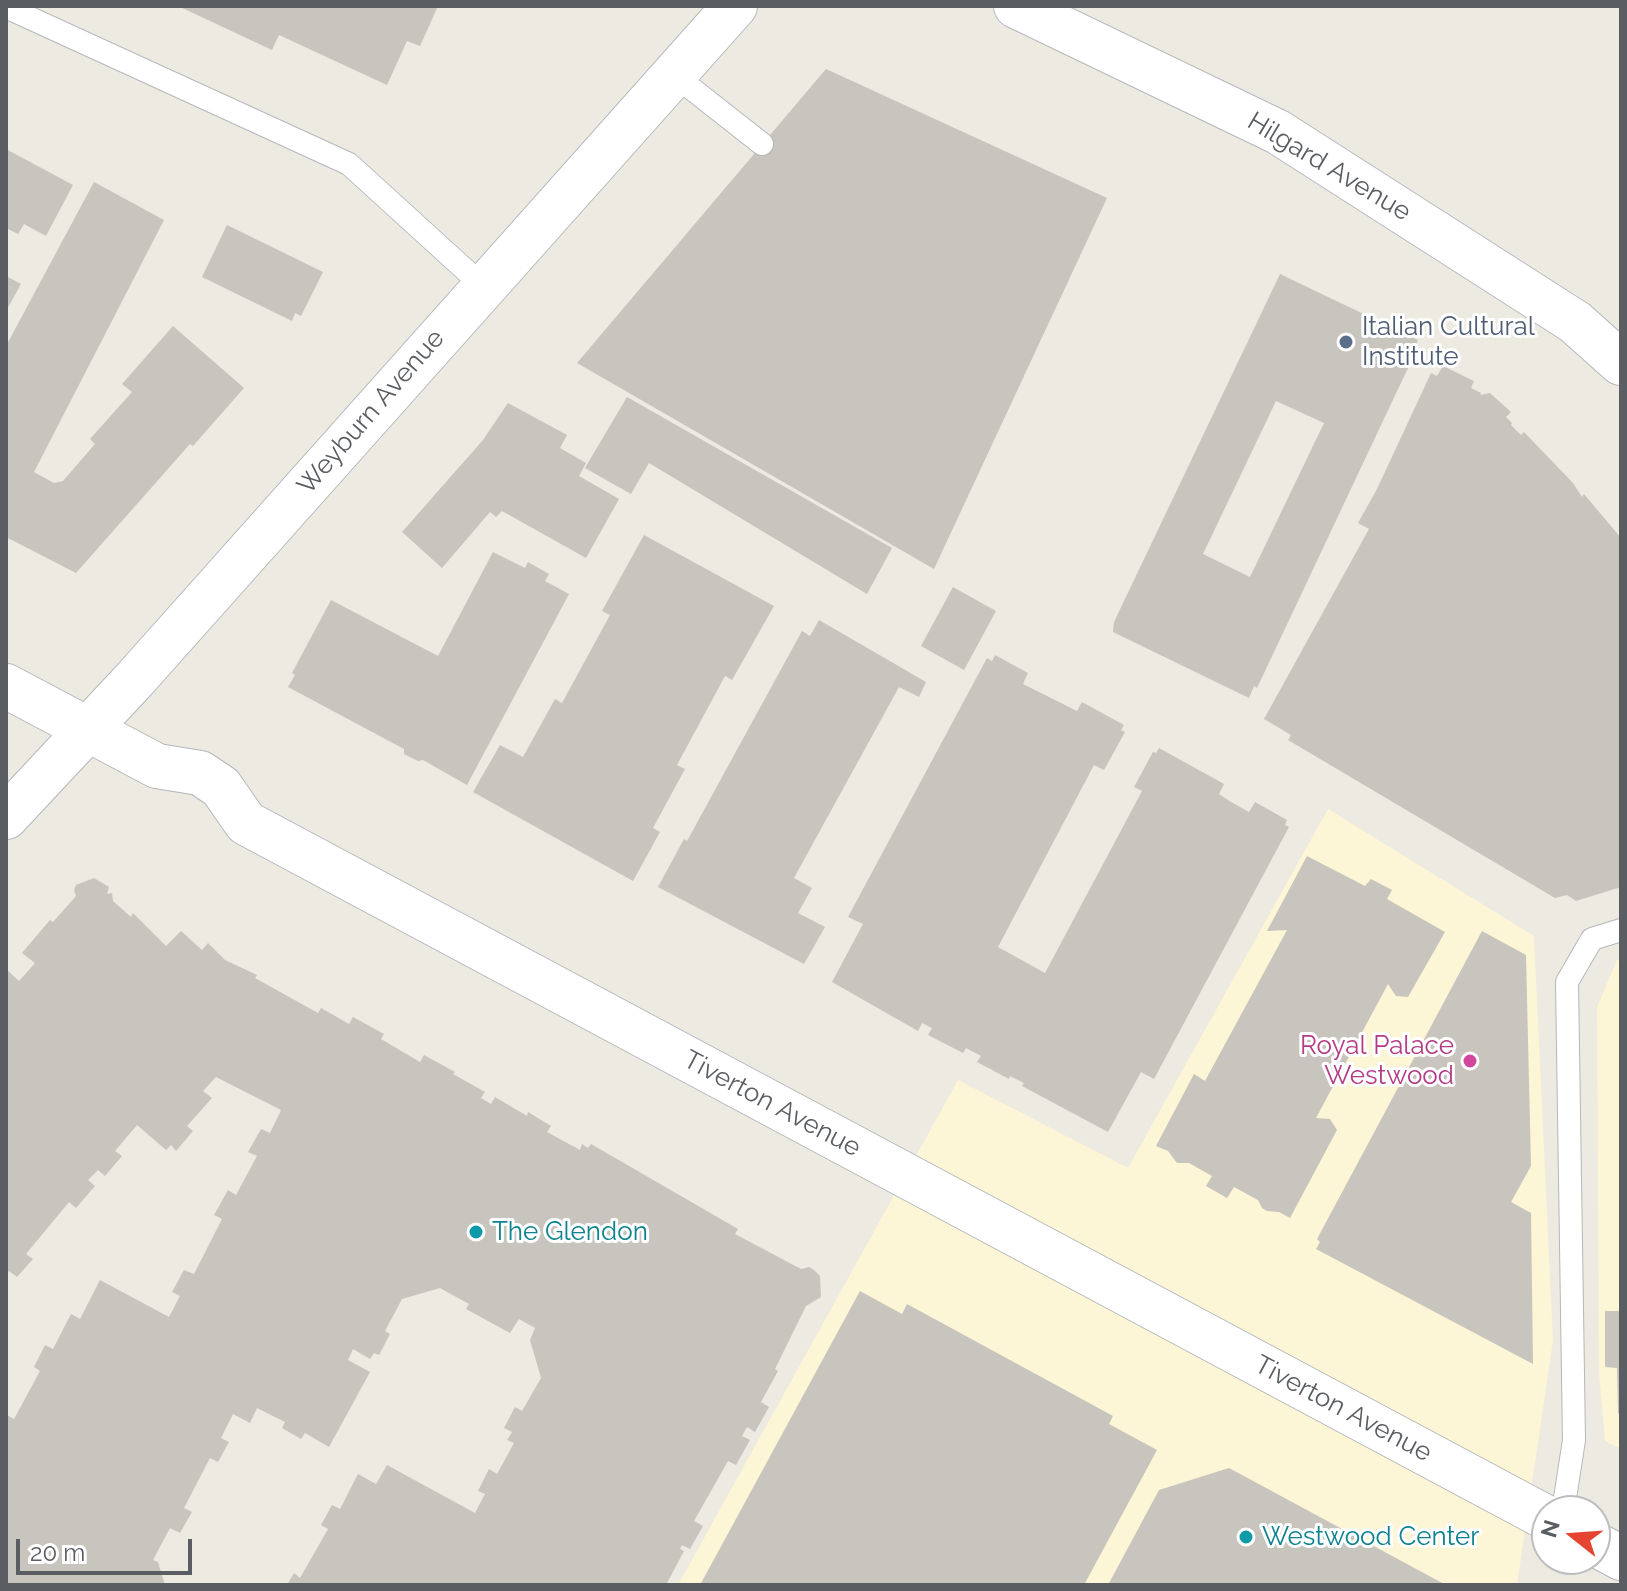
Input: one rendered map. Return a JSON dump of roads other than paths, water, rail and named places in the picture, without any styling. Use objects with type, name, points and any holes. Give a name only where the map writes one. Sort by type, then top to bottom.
[{"type":"street","name":"Weyburn Avenue","points":[[6,817],[135,679],[735,6]]},
{"type":"street","name":"Hilgard Avenue","points":[[1016,6],[1278,132],[1575,322],[1621,363]]},
{"type":"street","name":"Tiverton Avenue","points":[[6,686],[157,766],[200,773],[221,787],[246,823],[1531,1509]]},
{"type":"lane","points":[[6,7],[349,164],[483,286]]},
{"type":"lane","points":[[673,74],[762,144]]},
{"type":"lane","points":[[1565,1495],[1574,1440],[1567,982],[1592,939],[1621,930]]},
{"type":"place","name":"Italian Cultural Institute","points":[[1346,342]]},
{"type":"place","name":"Royal Palace Westwood","points":[[1470,1061]]},
{"type":"place","name":"The Glendon","points":[[476,1232]]},
{"type":"place","name":"Westwood Center","points":[[1246,1537]]}]
